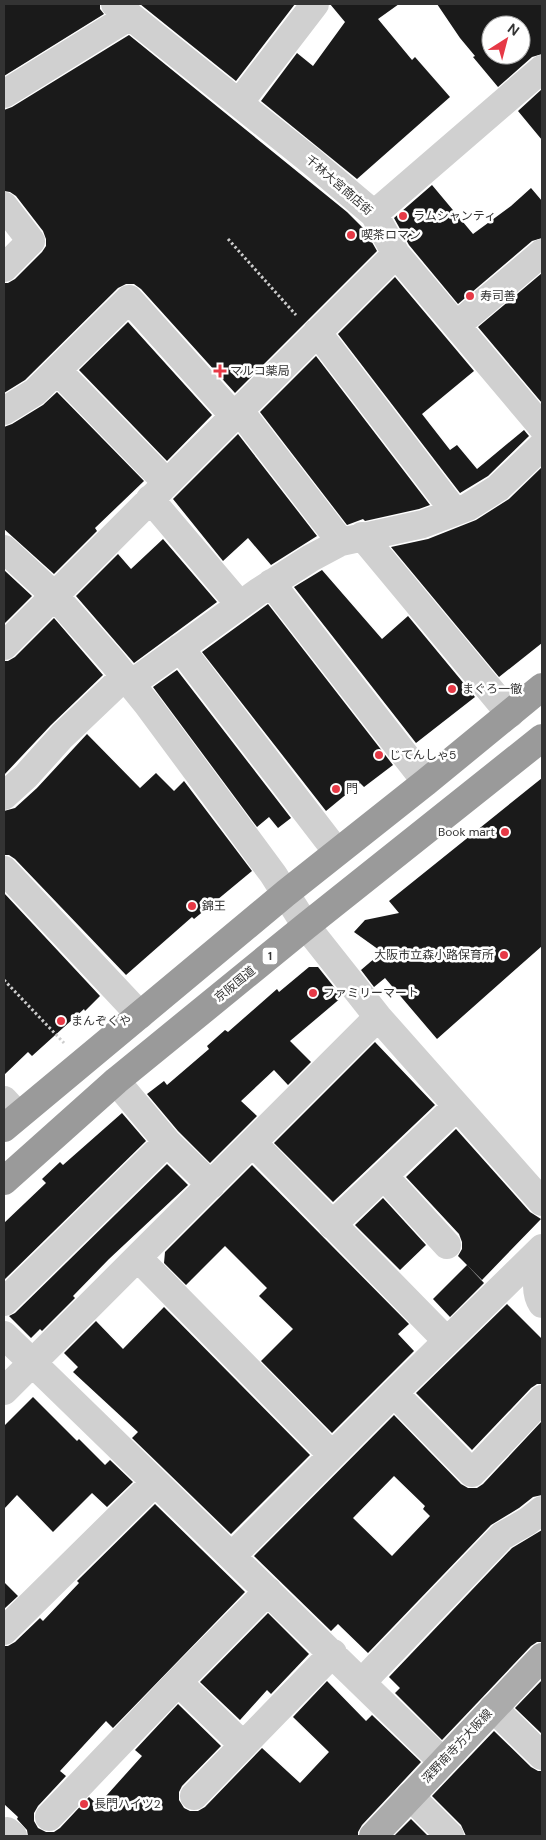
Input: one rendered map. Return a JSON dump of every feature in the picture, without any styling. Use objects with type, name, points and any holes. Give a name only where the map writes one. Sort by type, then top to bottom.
[{"type":"highway","points":[[9,1114],[82,1062],[286,893],[542,687]]},
{"type":"highway","name":"京阪国道","points":[[4,1181],[116,1081],[306,926],[542,738]]},
{"type":"main road","name":"深野南寺方大阪線","points":[[373,1836],[542,1657]]},
{"type":"street","points":[[239,103],[315,4]]},
{"type":"street","points":[[4,94],[122,10]]},
{"type":"street","name":"千林大宮商店街","points":[[122,10],[311,161],[374,214],[396,254],[542,427]]},
{"type":"street","points":[[374,214],[542,69]]},
{"type":"street","points":[[4,206],[31,241],[4,268]]},
{"type":"street","points":[[457,325],[542,253]]},
{"type":"street","points":[[4,646],[396,254]]},
{"type":"street","points":[[4,411],[35,392],[129,299],[352,539],[510,714]]},
{"type":"street","points":[[315,334],[455,512]]},
{"type":"street","points":[[57,370],[158,491],[240,605]]},
{"type":"street","points":[[4,796],[26,776],[62,736],[128,680],[180,648],[271,583],[311,558],[352,539],[423,524],[468,507],[498,488],[542,446]]},
{"type":"street","points":[[4,549],[54,595],[100,646],[128,680],[286,893],[306,926],[378,1017],[542,1202]]},
{"type":"street","points":[[271,583],[426,782]]},
{"type":"street","points":[[180,648],[337,852]]},
{"type":"street","points":[[4,870],[140,1015]]},
{"type":"street","points":[[4,1391],[378,1017]]},
{"type":"street","points":[[116,1081],[167,1142],[211,1185]]},
{"type":"street","points":[[332,1225],[456,1107]]},
{"type":"street","points":[[4,1302],[167,1142]]},
{"type":"street","points":[[253,1143],[447,1341]]},
{"type":"street","points":[[384,1176],[447,1246]]},
{"type":"street","points":[[232,1556],[542,1248]]},
{"type":"street","points":[[138,1258],[332,1455]]},
{"type":"street","points":[[542,1264],[536,1278],[538,1297],[542,1304]]},
{"type":"street","points":[[4,1335],[442,1761]]},
{"type":"street","points":[[394,1393],[472,1473],[542,1399]]},
{"type":"street","points":[[4,1630],[155,1482]]},
{"type":"street","points":[[362,1682],[502,1536],[528,1521],[542,1510]]},
{"type":"street","points":[[49,1817],[268,1591]]},
{"type":"street","points":[[194,1796],[333,1654]]},
{"type":"street","points":[[178,1682],[243,1745]]},
{"type":"street","points":[[493,1708],[542,1756]]},
{"type":"street","points":[[410,1796],[450,1836]]},
{"type":"street","points":[[4,1835],[7,1831],[13,1836]]},
{"type":"path","points":[[228,239],[315,334]]},
{"type":"path","points":[[4,980],[82,1062]]},
{"type":"building","points":[[4,4],[100,4],[100,9],[104,14],[4,76]]},
{"type":"building","points":[[140,4],[295,4],[236,81]]},
{"type":"building","points":[[330,4],[399,4],[378,19],[412,60],[415,57],[450,97],[357,179],[261,101],[297,53],[313,66],[345,22]]},
{"type":"building","points":[[437,4],[542,4],[542,54],[531,58],[531,15],[481,15],[481,65],[523,65],[498,87],[473,57],[475,56]]},
{"type":"building","points":[[129,35],[347,212],[365,230],[377,251],[235,393],[141,289],[134,284],[126,284],[118,288],[25,380],[4,393],[4,283],[15,279],[42,252],[46,246],[46,239],[43,231],[16,196],[4,191],[4,110],[12,107]]},
{"type":"building","points":[[542,89],[542,140],[518,111]]},
{"type":"building","points":[[432,185],[473,234],[511,206],[531,188],[542,201],[542,238],[532,241],[458,304],[409,245],[394,218]]},
{"type":"building","points":[[542,273],[542,403],[478,327]]},
{"type":"building","points":[[395,277],[474,371],[422,414],[450,450],[457,445],[477,469],[524,430],[529,436],[488,476],[460,493],[338,334]]},
{"type":"building","points":[[128,322],[212,415],[167,461],[79,370]]},
{"type":"building","points":[[316,356],[430,505],[365,521],[363,519],[347,525],[260,412]]},
{"type":"building","points":[[57,392],[144,481],[95,528],[97,531],[54,574],[4,529],[4,427],[43,405]]},
{"type":"building","points":[[238,434],[317,536],[271,565],[248,538],[223,561],[173,499]]},
{"type":"building","points":[[542,467],[542,643],[499,677],[391,547],[428,539],[476,520],[509,499]]},
{"type":"building","points":[[163,539],[217,602],[134,663],[76,596],[118,554],[131,569]]},
{"type":"building","points":[[4,570],[32,596],[4,624]]},
{"type":"building","points":[[322,570],[382,639],[408,616],[475,697],[416,743],[294,587]]},
{"type":"building","points":[[268,604],[393,765],[364,787],[360,783],[326,811],[202,652]]},
{"type":"building","points":[[54,618],[103,675],[51,725],[4,775],[4,661],[15,657]]},
{"type":"building","points":[[177,670],[291,818],[278,828],[269,817],[257,827],[153,687]]},
{"type":"building","points":[[87,734],[140,788],[156,773],[174,791],[184,781],[252,871],[194,919],[192,917],[126,975],[15,859],[9,855],[4,855],[4,811],[15,808],[37,788]]},
{"type":"building","points":[[542,778],[542,946],[437,1039],[385,978],[374,987],[361,970],[382,952],[354,932],[365,920],[399,913],[389,901]]},
{"type":"building","points":[[4,893],[100,996],[32,1056],[28,1052],[4,1075]]},
{"type":"building","points":[[309,967],[318,967],[342,997],[290,1041],[311,1062],[288,1085],[274,1070],[241,1101],[257,1116],[210,1163],[178,1131],[147,1094],[164,1081],[167,1085],[209,1049],[207,1046],[225,1030],[228,1032],[277,989],[279,992]]},
{"type":"building","points":[[375,1042],[435,1105],[333,1202],[274,1143]]},
{"type":"building","points":[[122,1113],[146,1141],[4,1280],[4,1223],[46,1183],[42,1179],[60,1162],[63,1165]]},
{"type":"building","points":[[456,1129],[530,1212],[541,1219],[482,1280],[458,1256],[462,1249],[459,1234],[406,1177]]},
{"type":"building","points":[[167,1164],[188,1185],[109,1259],[73,1296],[75,1298],[42,1331],[40,1329],[31,1338],[9,1316],[15,1313]]},
{"type":"building","points":[[252,1165],[409,1324],[398,1334],[414,1351],[332,1433],[261,1361],[293,1329],[259,1296],[267,1288],[225,1246],[186,1285],[164,1263],[165,1252]]},
{"type":"building","points":[[383,1198],[426,1245],[400,1270],[355,1225]]},
{"type":"building","points":[[467,1265],[484,1283],[450,1317],[433,1299]]},
{"type":"building","points":[[507,1304],[542,1339],[542,1384],[537,1384],[531,1388],[472,1450],[416,1393]]},
{"type":"building","points":[[164,1307],[310,1455],[231,1534],[132,1438],[138,1432],[73,1372],[78,1367],[64,1353],[96,1321],[123,1349]]},
{"type":"building","points":[[33,1397],[77,1441],[79,1439],[105,1465],[110,1460],[133,1482],[107,1507],[92,1493],[53,1532],[17,1495],[4,1509],[4,1426]]},
{"type":"building","points":[[394,1415],[461,1484],[468,1488],[477,1488],[483,1484],[542,1421],[542,1495],[533,1497],[491,1525],[368,1653],[338,1624],[331,1631],[254,1556]],"holes":[[[394,1476],[425,1506],[423,1509],[430,1516],[392,1556],[353,1518]]]},
{"type":"building","points":[[155,1504],[245,1592],[113,1728],[106,1721],[60,1771],[66,1776],[38,1806],[34,1813],[34,1821],[38,1828],[46,1832],[54,1832],[89,1797],[98,1805],[142,1756],[135,1750],[178,1704],[221,1746],[182,1786],[179,1792],[179,1800],[184,1808],[190,1811],[198,1811],[205,1807],[262,1748],[300,1783],[329,1752],[293,1717],[327,1681],[366,1721],[372,1715],[421,1762],[362,1825],[358,1836],[28,1836],[27,1830],[17,1819],[18,1817],[4,1804],[4,1646],[15,1642],[40,1618],[43,1621],[79,1583],[77,1581]]},
{"type":"building","points":[[542,1530],[542,1642],[537,1642],[531,1646],[442,1740],[395,1693],[400,1688],[389,1677],[512,1548]]},
{"type":"building","points":[[4,1582],[18,1596],[4,1609]]},
{"type":"building","points":[[268,1613],[309,1654],[271,1694],[267,1690],[240,1720],[200,1682]]},
{"type":"building","points":[[542,1680],[542,1734],[515,1708]]},
{"type":"building","points":[[494,1731],[531,1767],[542,1771],[542,1836],[466,1836],[461,1825],[432,1796]]},
{"type":"building","points":[[411,1819],[428,1836],[394,1836]]},
{"type":"place","name":"ラムシャンティ","points":[[403,216]]},
{"type":"place","name":"喫茶ロマン","points":[[351,235]]},
{"type":"place","name":"寿司善","points":[[470,296]]},
{"type":"place","name":"マルコ薬局","points":[[220,371]]},
{"type":"place","name":"まぐろ一徹","points":[[452,689]]},
{"type":"place","name":"じてんしゃ5","points":[[379,755]]},
{"type":"place","name":"門","points":[[336,789]]},
{"type":"place","name":"Book mart","points":[[505,832]]},
{"type":"place","name":"錦王","points":[[192,906]]},
{"type":"place","name":"大阪市立森小路保育所","points":[[504,955]]},
{"type":"place","name":"ファミリーマート","points":[[313,993]]},
{"type":"place","name":"まんぞくや","points":[[61,1021]]},
{"type":"place","name":"長門ハイツ2","points":[[84,1804]]}]
